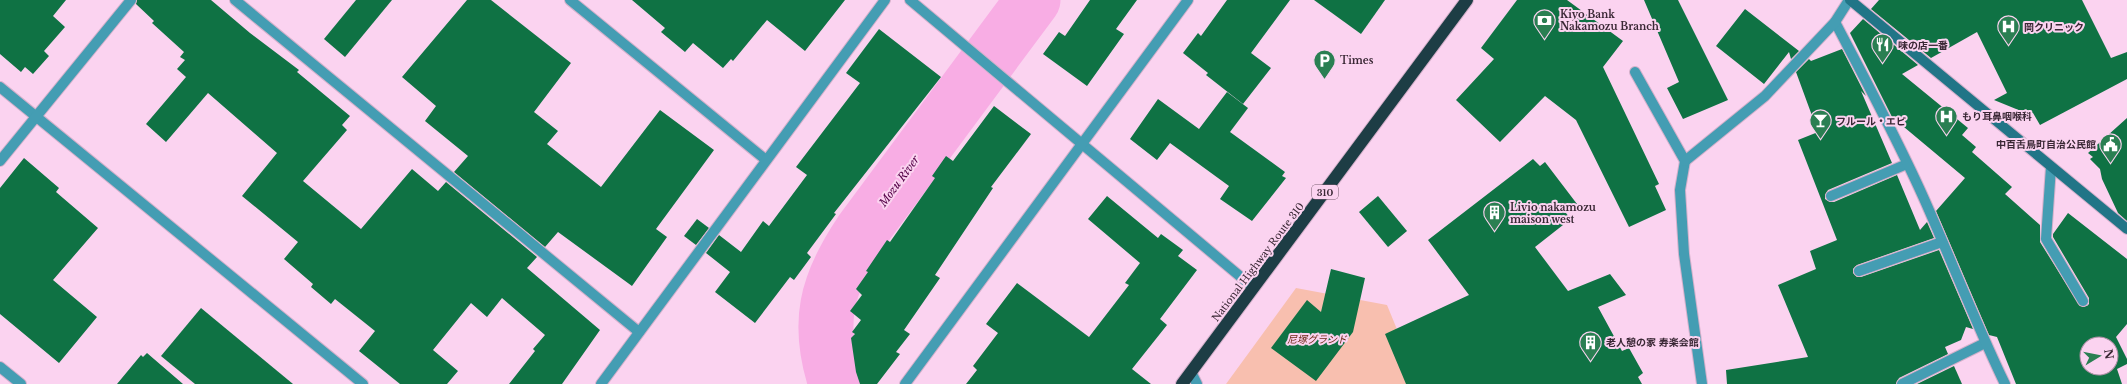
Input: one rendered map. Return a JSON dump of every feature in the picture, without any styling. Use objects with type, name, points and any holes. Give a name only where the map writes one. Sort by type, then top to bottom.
[{"type":"highway","name":"National Highway Route 310","points":[[1182,384],[1467,0]]},
{"type":"street","points":[[0,161],[132,0]]},
{"type":"street","points":[[235,0],[639,332]]},
{"type":"street","points":[[570,0],[766,160]]},
{"type":"street","points":[[601,384],[885,0]]},
{"type":"street","points":[[910,0],[1254,288]]},
{"type":"street","points":[[904,384],[1188,0]]},
{"type":"street","points":[[1702,384],[1684,254],[1680,190],[1686,161],[1765,96],[1835,22],[1849,0],[2127,229]]},
{"type":"street","points":[[1835,22],[1907,164],[1985,343],[2005,384]]},
{"type":"street","points":[[1635,72],[1686,161]]},
{"type":"street","points":[[0,87],[363,384]]},
{"type":"street","points":[[1831,196],[1907,164]]},
{"type":"street","points":[[2051,167],[2046,239],[2083,301]]},
{"type":"street","points":[[1859,271],[1942,242]]},
{"type":"street","points":[[1902,384],[1985,343]]},
{"type":"street","points":[[0,367],[21,384]]},
{"type":"street","points":[[1191,372],[1197,384]]},
{"type":"green space","name":"尼塚グランド","points":[[1296,288],[1387,305],[1410,361],[1424,384],[1226,384]]},
{"type":"building","points":[[0,0],[66,0],[53,16],[65,27],[44,51],[49,56],[33,74],[25,67],[21,72],[0,54]]},
{"type":"building","points":[[137,0],[211,0],[250,33],[299,70],[297,72],[350,116],[342,125],[347,130],[303,181],[361,229],[412,169],[438,191],[446,182],[537,257],[527,268],[600,330],[562,384],[509,384],[535,351],[533,349],[545,335],[502,298],[487,317],[471,303],[433,350],[458,371],[447,384],[400,384],[359,351],[375,331],[335,299],[331,304],[311,287],[313,284],[284,259],[298,242],[242,196],[277,153],[208,93],[166,142],[146,124],[186,77],[177,69],[185,60],[180,57],[184,52],[152,23],[154,21],[136,4]]},
{"type":"building","points":[[356,0],[392,0],[345,57],[324,39]]},
{"type":"building","points":[[467,0],[491,0],[571,63],[534,112],[558,131],[547,144],[601,187],[660,110],[714,150],[656,229],[667,237],[632,286],[558,232],[545,247],[454,172],[468,156],[425,121],[436,106],[402,77]]},
{"type":"building","points":[[632,0],[845,0],[805,51],[767,20],[733,61],[731,59],[723,68],[693,43],[685,52],[661,32],[665,28]]},
{"type":"building","points":[[1090,0],[1137,0],[1116,29],[1124,34],[1087,86],[1043,54],[1059,32],[1065,36]]},
{"type":"building","points":[[1227,0],[1290,0],[1251,53],[1271,68],[1243,104],[1206,75],[1208,73],[1183,53],[1198,33],[1201,36]]},
{"type":"building","points":[[1314,0],[1385,0],[1361,34]]},
{"type":"building","points":[[1517,0],[1567,0],[1623,41],[1603,67],[1659,184],[1655,186],[1666,210],[1629,227],[1576,120],[1545,96],[1500,142],[1456,100],[1494,59],[1481,48]]},
{"type":"building","points":[[1644,0],[1678,0],[1728,100],[1683,119],[1667,88],[1679,82]]},
{"type":"building","points":[[1879,0],[2082,0],[2111,58],[2127,52],[2127,79],[2040,125],[2033,113],[2021,111],[1994,100],[2007,93],[1977,32],[1931,58],[1871,9]]},
{"type":"building","points":[[1745,9],[1799,51],[1791,59],[1789,52],[1764,84],[1716,46]]},
{"type":"building","points":[[1863,19],[1918,65],[1902,74],[1968,128],[1962,135],[1976,147],[1972,152],[2012,187],[2005,194],[2040,225],[2040,242],[2080,306],[2087,306],[2089,304],[2089,298],[2053,237],[2053,234],[2068,213],[2127,259],[2127,324],[2117,336],[2079,336],[2079,376],[2119,375],[2122,384],[2016,384],[1997,337],[1989,335],[1936,211],[1965,178],[1892,117],[1850,33]]},
{"type":"building","points":[[879,29],[941,77],[834,213],[836,214],[807,253],[811,257],[794,280],[790,277],[755,323],[715,292],[730,272],[706,253],[719,235],[741,252],[763,221],[769,226],[807,175],[796,167],[860,83],[846,73]]},
{"type":"building","points":[[1842,49],[1866,96],[1861,91],[1892,163],[1828,190],[1825,195],[1825,199],[1830,202],[1834,202],[1897,175],[1920,230],[1927,222],[1934,238],[1857,265],[1853,269],[1853,273],[1857,277],[1861,277],[1939,250],[1973,329],[1966,327],[1961,340],[1945,347],[1948,354],[1899,378],[1896,384],[1727,384],[1726,370],[1808,357],[1778,285],[1816,269],[1810,251],[1837,240],[1798,140],[1818,132],[1796,72],[1809,59],[1811,61]]},
{"type":"building","points":[[1227,92],[1248,108],[1230,132],[1285,172],[1282,176],[1286,178],[1252,221],[1220,199],[1229,186],[1170,143],[1157,160],[1130,139],[1158,99],[1199,129]]},
{"type":"building","points":[[994,106],[1031,134],[991,187],[993,188],[935,275],[940,278],[904,330],[910,334],[896,352],[900,354],[877,384],[860,384],[856,372],[851,338],[855,334],[852,332],[861,320],[850,311],[862,295],[856,289],[887,240],[890,242],[935,178],[932,176],[946,156],[953,161]]},
{"type":"building","name":"中百舌鳥町自治公民館","points":[[2127,118],[2127,221],[2118,213],[2102,179],[2100,169],[2090,159],[2093,157],[2088,153]]},
{"type":"building","points":[[24,158],[59,188],[56,192],[98,228],[53,280],[97,317],[59,363],[0,314],[0,188]]},
{"type":"building","points":[[1533,159],[1540,166],[1545,162],[1577,204],[1566,213],[1569,217],[1563,222],[1563,225],[1535,247],[1568,291],[1610,274],[1626,295],[1598,307],[1622,351],[1629,348],[1643,373],[1638,377],[1642,384],[1406,384],[1385,334],[1469,295],[1428,240]]},
{"type":"building","points":[[1107,196],[1158,238],[1161,234],[1183,250],[1178,256],[1197,270],[1160,319],[1167,325],[1132,369],[1151,384],[966,384],[977,370],[973,366],[998,333],[986,324],[1017,283],[1089,337],[1129,285],[1125,283],[1140,263],[1088,219]]},
{"type":"building","points":[[1378,196],[1407,231],[1388,247],[1359,212]]},
{"type":"building","points":[[697,219],[709,228],[696,245],[684,236]]},
{"type":"building","points":[[1331,269],[1365,278],[1353,332],[1316,381],[1271,348],[1307,300],[1321,312]]},
{"type":"building","points":[[201,308],[293,384],[195,384],[161,356]]},
{"type":"building","points":[[2119,343],[2127,359],[2127,364],[2119,368]]},
{"type":"building","points":[[147,353],[183,384],[117,384],[141,355],[143,357]]},
{"type":"building","points":[[1954,366],[1962,384],[1917,384]]},
{"type":"waterway","name":"Mozu River","points":[[836,384],[830,362],[826,323],[832,287],[849,251],[861,232],[1033,0]]},
{"type":"place","name":"Kiyo Bank Nakamozu Branch","points":[[1545,40]]},
{"type":"place","name":"岡クリニック","points":[[2008,46]]},
{"type":"place","name":"味の店一番","points":[[1883,64]]},
{"type":"place","name":"Times","points":[[1324,80]]},
{"type":"place","name":"もり耳鼻咽喉科","points":[[1947,136]]},
{"type":"place","name":"フルール・エピ","points":[[1821,140]]},
{"type":"place","name":"中百舌鳥町自治公民館","points":[[2111,164]]},
{"type":"place","name":"Livio nakamozu maison west","points":[[1495,232]]},
{"type":"place","name":"老人憩の家 寿楽会館","points":[[1591,362]]}]
